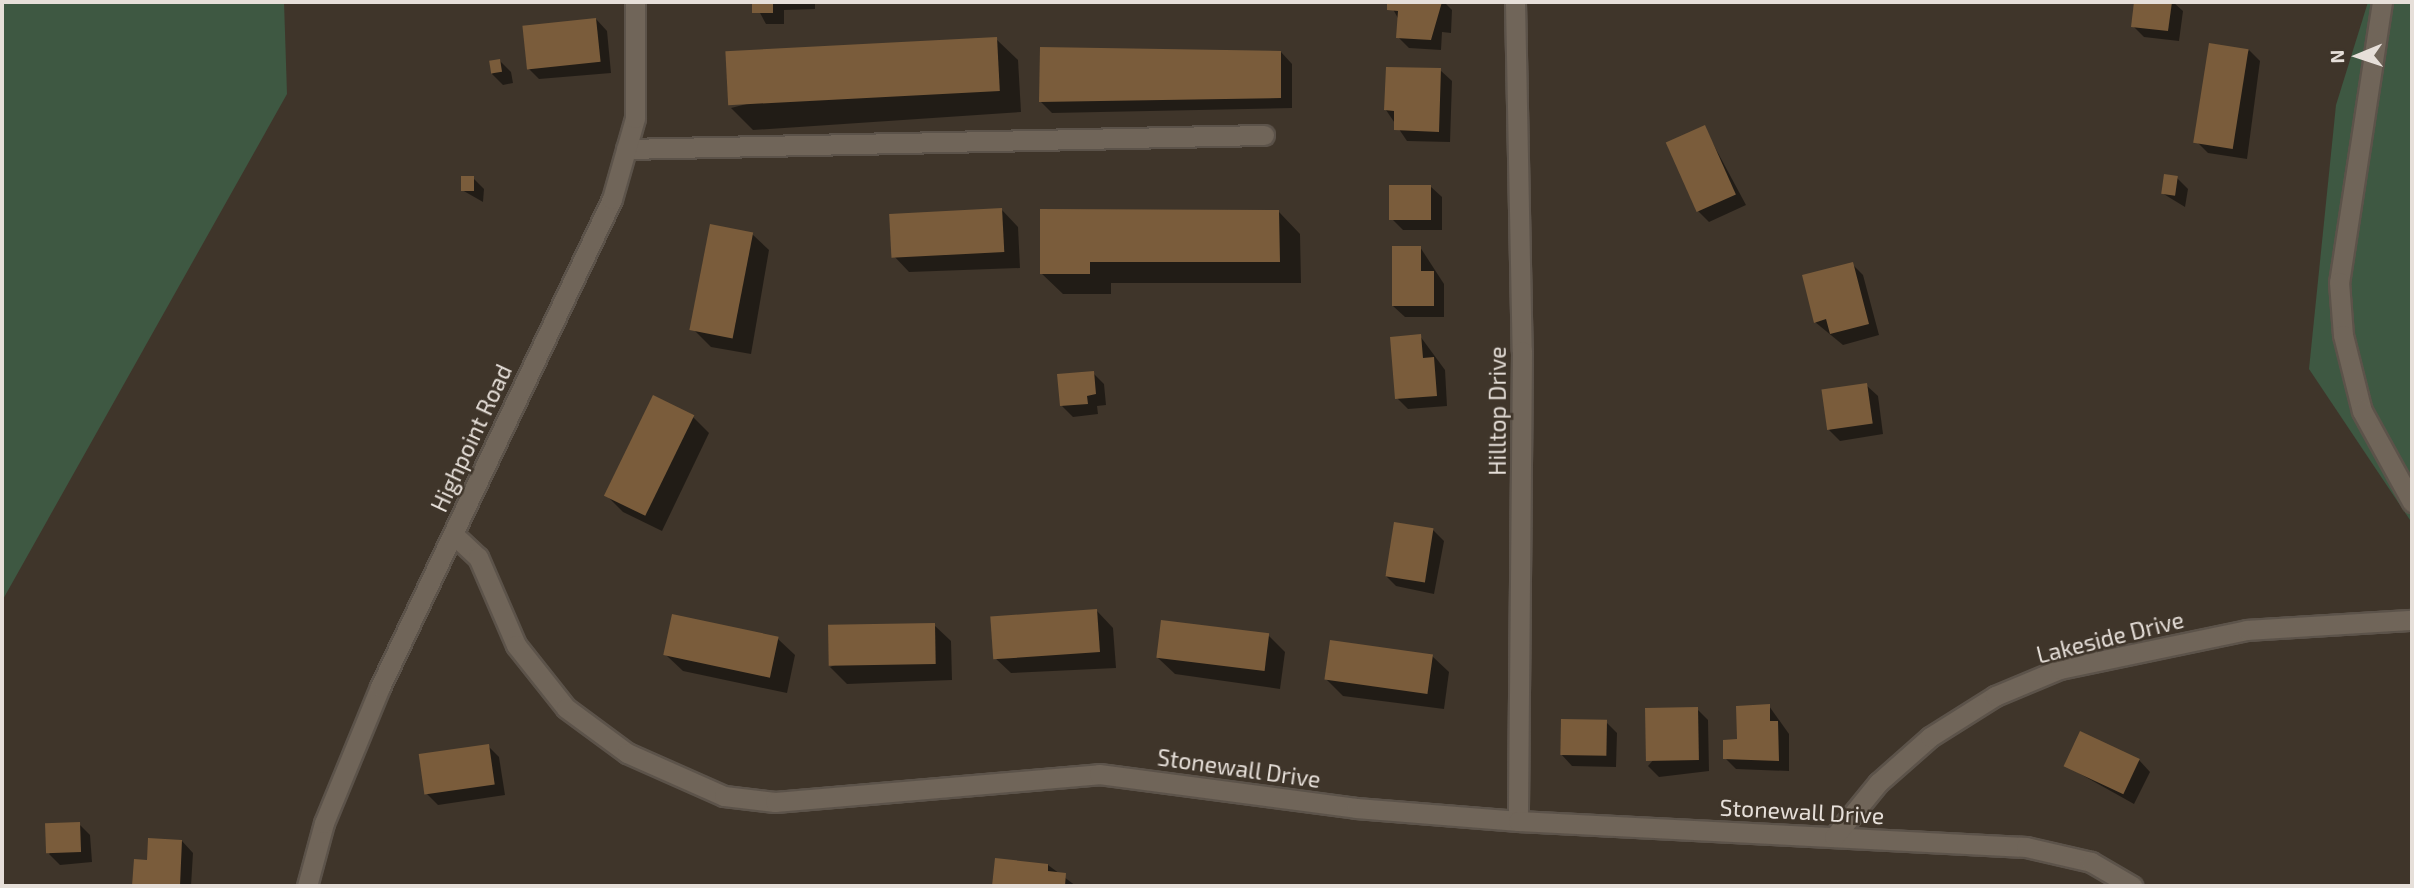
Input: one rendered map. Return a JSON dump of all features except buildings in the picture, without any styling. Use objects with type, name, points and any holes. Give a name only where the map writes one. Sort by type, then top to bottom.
[{"type":"street","name":"Highpoint Road","points":[[307,886],[324,823],[375,700],[612,199],[635,118],[635,2]]},
{"type":"street","name":"Hilltop Drive","points":[[1515,2],[1522,351],[1518,821]]},
{"type":"street","points":[[2382,2],[2339,282],[2343,335],[2362,411],[2412,502]]},
{"type":"street","points":[[626,149],[1264,135]]},
{"type":"street","name":"Stonewall Drive","points":[[453,534],[478,557],[516,645],[566,708],[627,753],[724,796],[775,802],[1099,774],[1356,808],[1518,821],[2026,847],[2091,862],[2132,886]]},
{"type":"street","name":"Lakeside Drive","points":[[1834,837],[1878,783],[1930,737],[1995,696],[2060,669],[2247,631],[2412,620]]},
{"type":"green space","points":[[2,2],[284,2],[287,94],[2,601]]},
{"type":"green space","points":[[2368,2],[2412,2],[2412,523],[2309,369],[2336,105]]}]
